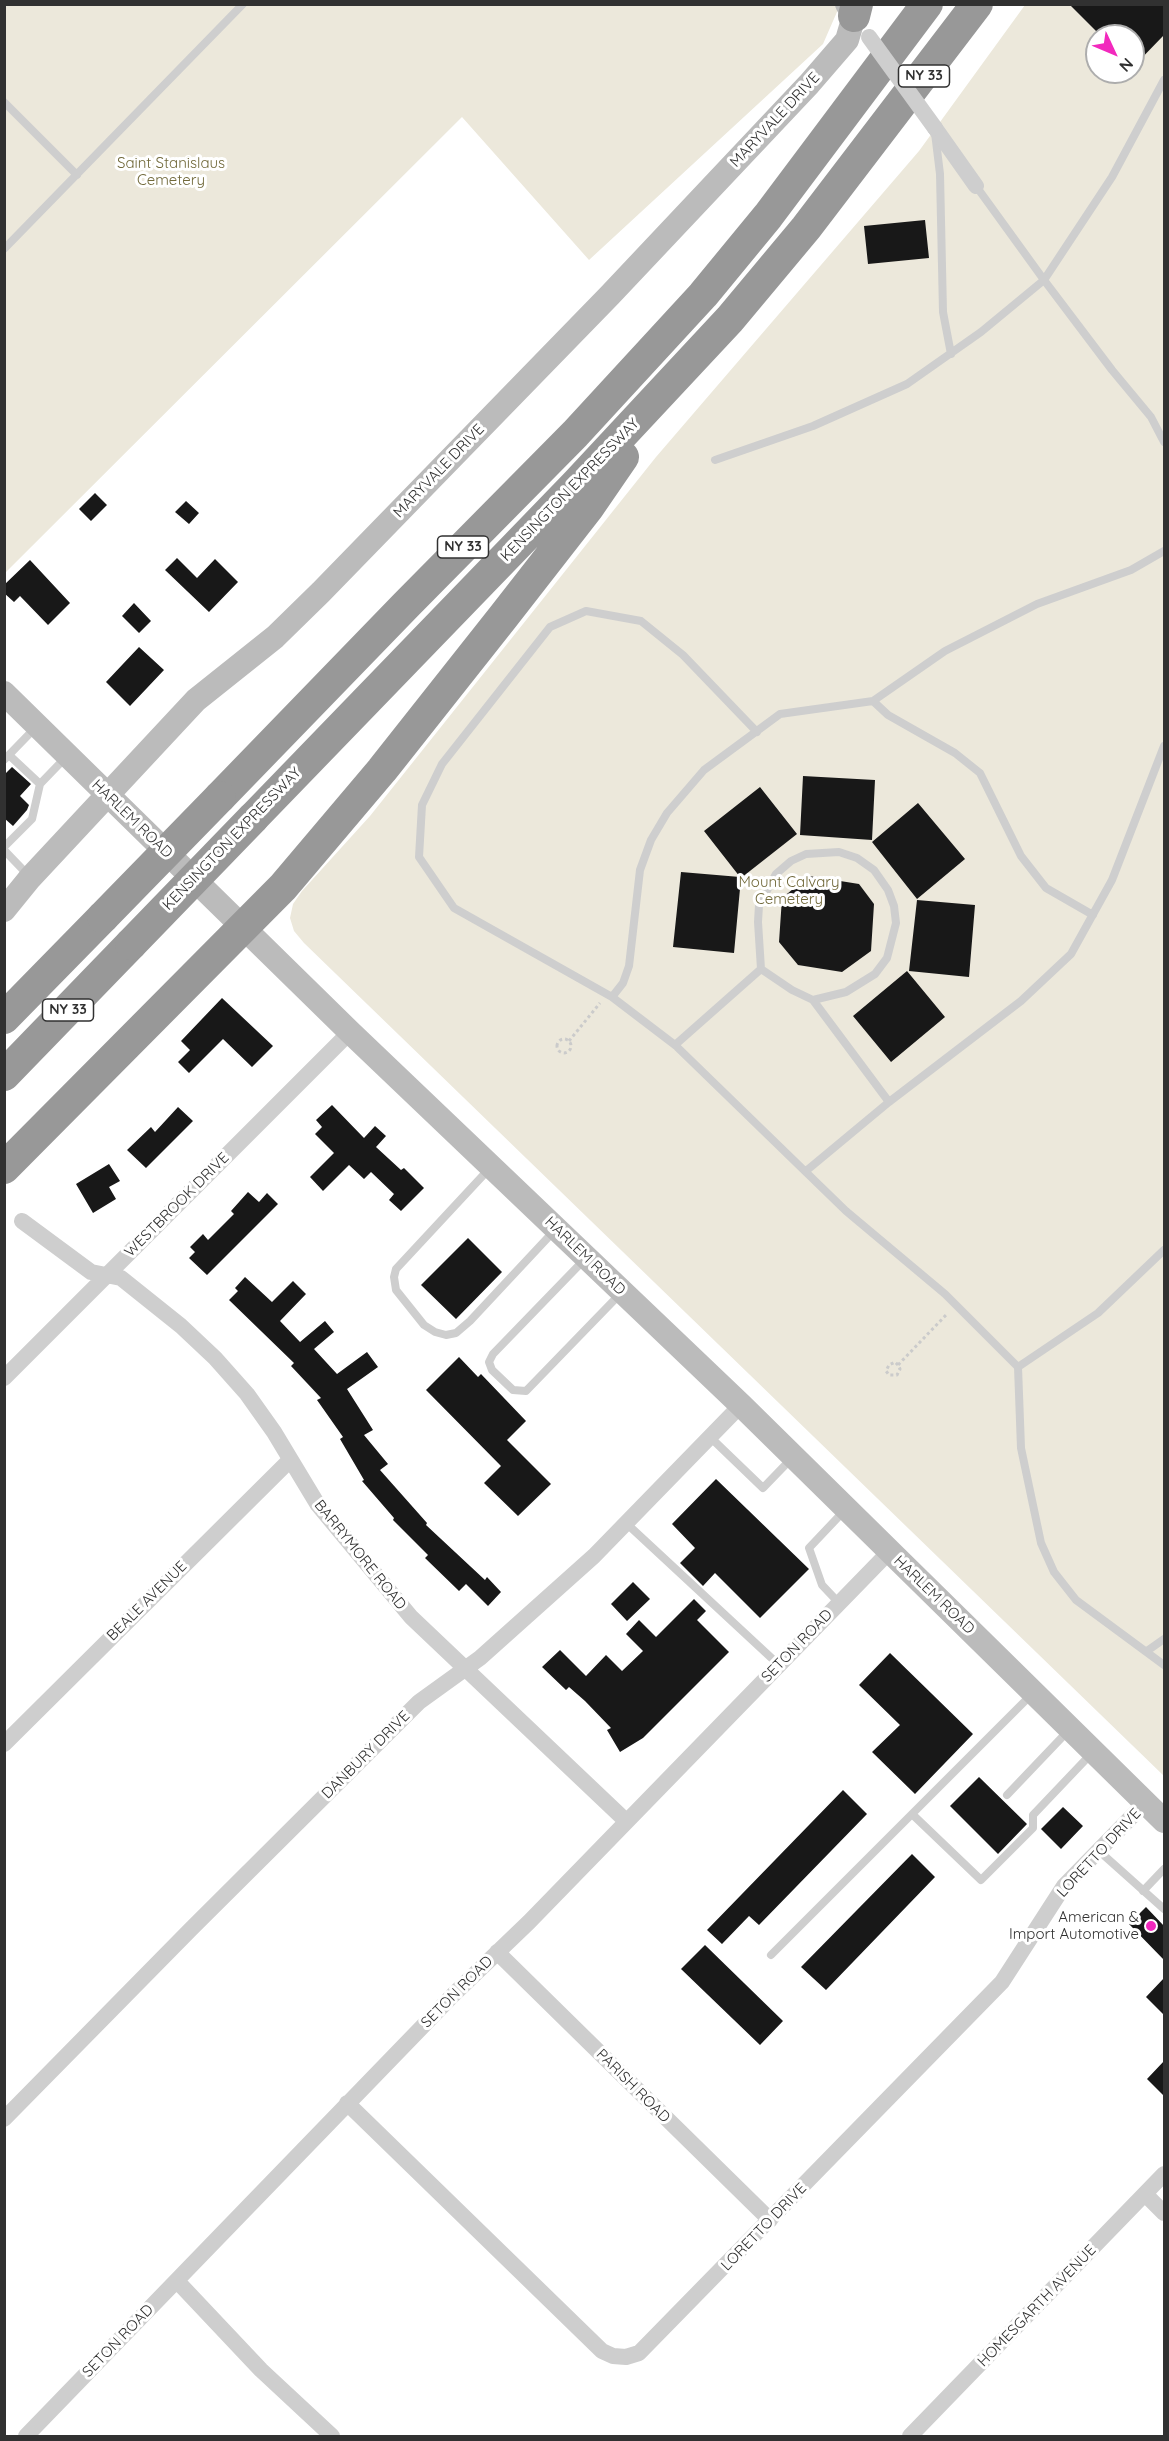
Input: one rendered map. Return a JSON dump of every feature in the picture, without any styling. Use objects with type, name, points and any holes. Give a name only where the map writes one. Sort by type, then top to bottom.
[{"type":"highway","name":"NY 33","points":[[4,1018],[575,434],[703,295],[774,207],[927,4]]},
{"type":"highway","name":"KENSINGTON EXPRESSWAY","points":[[4,1075],[253,819],[730,319],[806,228],[977,4]]},
{"type":"highway","points":[[4,1168],[283,887],[367,788],[588,508],[677,377]]},
{"type":"main road","name":"MARYVALE DRIVE","points":[[4,910],[30,878],[196,700],[275,637],[296,617],[610,295],[809,84],[847,40],[857,15]]},
{"type":"main road","name":"HARLEM ROAD","points":[[4,693],[350,1032],[741,1405],[1164,1821]]},
{"type":"street","points":[[857,15],[976,186]]},
{"type":"street","name":"WESTBROOK DRIVE","points":[[4,1378],[350,1032]]},
{"type":"street","name":"BARRYMORE ROAD","points":[[22,1221],[91,1272],[121,1278],[181,1326],[215,1358],[247,1394],[318,1505],[411,1617],[626,1821]]},
{"type":"street","name":"DANBURY DRIVE","points":[[4,2119],[419,1702],[466,1669],[594,1556],[741,1405]]},
{"type":"street","name":"BEALE AVENUE","points":[[4,1744],[290,1460]]},
{"type":"street","name":"SETON ROAD","points":[[36,2433],[347,2103],[890,1551]]},
{"type":"street","name":"LORETTO DRIVE","points":[[347,2103],[602,2351],[613,2356],[626,2357],[646,2348],[1002,1982],[1064,1886],[1146,1802]]},
{"type":"street","name":"PARISH ROAD","points":[[497,1952],[770,2220]]},
{"type":"street","name":"HOMESGARTH AVENUE","points":[[910,2436],[1164,2174]]},
{"type":"street","points":[[1145,2194],[1164,2213]]},
{"type":"street","points":[[177,2281],[261,2370],[332,2436]]},
{"type":"lane","points":[[4,249],[243,4]]},
{"type":"lane","points":[[715,460],[813,426],[907,384],[981,332],[1044,280],[1112,177],[1164,80]]},
{"type":"lane","points":[[4,102],[77,175]]},
{"type":"lane","points":[[935,128],[940,174],[943,312],[951,354]]},
{"type":"lane","points":[[976,186],[1112,370],[1151,417],[1164,442]]},
{"type":"lane","points":[[1151,417],[1164,421]]},
{"type":"lane","points":[[610,995],[623,983],[629,966],[640,870],[651,840],[667,813],[704,770],[780,714],[873,701],[945,651],[1037,604],[1131,570],[1164,551]]},
{"type":"lane","points":[[757,732],[683,655],[640,621],[586,611],[550,627],[442,764],[422,805],[419,857],[454,908],[610,995],[675,1045],[846,1211],[956,1305],[1018,1367],[1021,1448],[1041,1543],[1054,1572],[1076,1600],[1164,1665]]},
{"type":"lane","points":[[873,701],[888,715],[955,753],[980,773],[1021,856],[1046,888],[1093,915]]},
{"type":"lane","points":[[37,726],[7,757],[40,784]]},
{"type":"lane","points":[[806,1171],[889,1102],[1022,1001],[1071,954],[1112,880],[1164,746]]},
{"type":"lane","points":[[30,878],[4,849],[32,819],[40,784],[68,756]]},
{"type":"lane","points":[[761,969],[759,905],[776,874],[791,861],[807,854],[839,852],[857,858],[874,870],[888,890],[894,906],[896,923],[890,950],[875,974],[846,992],[813,1000]]},
{"type":"lane","points":[[761,969],[792,990],[813,1000],[889,1102]]},
{"type":"lane","points":[[675,1045],[761,969]]},
{"type":"lane","points":[[492,1167],[396,1269],[394,1277],[396,1290],[424,1325],[435,1332],[446,1335],[456,1333],[470,1321],[556,1228]]},
{"type":"lane","points":[[1018,1367],[1098,1313],[1164,1250]]},
{"type":"lane","points":[[586,1257],[493,1354],[489,1362],[492,1370],[506,1384],[513,1390],[526,1391],[622,1292]]},
{"type":"lane","points":[[710,1437],[762,1488],[793,1456]]},
{"type":"lane","points":[[839,1603],[822,1585],[809,1548],[847,1509]]},
{"type":"lane","points":[[626,1523],[779,1665]]},
{"type":"lane","points":[[1147,1651],[1164,1639]]},
{"type":"lane","points":[[771,1955],[1034,1692]]},
{"type":"lane","points":[[1007,1795],[1071,1729]]},
{"type":"lane","points":[[912,1814],[981,1880],[1033,1828],[1033,1815],[1094,1751]]},
{"type":"lane","points":[[1099,1851],[1164,1909]]},
{"type":"lane","points":[[1143,1891],[1164,1869]]},
{"type":"path","points":[[568,1041],[571,1047],[569,1051],[565,1054],[559,1051],[557,1045],[560,1041],[568,1041],[610,995]]},
{"type":"path","points":[[898,1365],[956,1305]]},
{"type":"path","points":[[894,1362],[898,1365],[900,1369],[897,1375],[889,1375],[886,1371],[889,1365],[894,1362]]},
{"type":"green space","name":"Saint Stanislaus Cemetery","points":[[5,5],[840,5],[823,44],[589,260],[462,117],[5,573]]},
{"type":"green space","name":"Mount Calvary Cemetery","points":[[1025,5],[1164,5],[1164,1776],[294,931],[290,918],[293,904],[302,891],[370,816],[656,457],[919,151]]},
{"type":"building","points":[[1069,4],[1164,4],[1164,35],[1145,55],[1145,24],[1089,24]]},
{"type":"building","points":[[925,220],[929,258],[868,264],[864,226]]},
{"type":"building","points":[[95,493],[107,505],[91,521],[79,509]]},
{"type":"building","points":[[186,501],[199,513],[189,524],[175,512]]},
{"type":"building","points":[[177,558],[197,578],[215,559],[238,582],[209,612],[165,570]]},
{"type":"building","points":[[30,560],[70,603],[48,625],[20,596],[14,602],[4,593],[4,585]]},
{"type":"building","points":[[134,603],[151,621],[139,633],[122,616]]},
{"type":"building","points":[[139,647],[164,670],[130,706],[106,682]]},
{"type":"building","points":[[12,767],[31,784],[20,796],[29,805],[27,810],[13,826],[4,818],[4,775]]},
{"type":"building","points":[[803,776],[875,780],[872,840],[800,835]]},
{"type":"building","points":[[760,787],[797,834],[741,878],[734,953],[673,947],[681,872],[740,877],[704,831]]},
{"type":"building","points":[[918,803],[965,859],[917,899],[872,842]]},
{"type":"building","points":[[809,876],[859,884],[874,904],[871,951],[842,972],[798,965],[779,942],[782,898]]},
{"type":"building","points":[[917,900],[975,905],[969,977],[909,971]]},
{"type":"building","points":[[907,971],[945,1017],[891,1062],[853,1016]]},
{"type":"building","points":[[222,998],[273,1046],[252,1067],[223,1039],[189,1073],[178,1062],[190,1050],[181,1041]]},
{"type":"building","points":[[332,1105],[364,1138],[375,1126],[386,1136],[376,1147],[401,1170],[404,1168],[424,1188],[401,1211],[389,1200],[394,1194],[371,1172],[364,1179],[349,1165],[323,1191],[310,1177],[334,1153],[315,1134],[322,1127],[316,1120]]},
{"type":"building","points":[[178,1107],[193,1121],[146,1168],[127,1150],[151,1127],[155,1132]]},
{"type":"building","points":[[109,1164],[120,1181],[109,1187],[116,1199],[93,1213],[76,1184]]},
{"type":"building","points":[[248,1192],[259,1202],[267,1193],[278,1204],[207,1275],[189,1258],[195,1252],[190,1247],[203,1234],[208,1240],[234,1214],[231,1211]]},
{"type":"building","points":[[468,1238],[502,1272],[456,1319],[421,1285]]},
{"type":"building","points":[[245,1277],[272,1302],[293,1281],[306,1294],[280,1321],[300,1342],[325,1321],[334,1332],[314,1349],[337,1374],[367,1352],[378,1367],[347,1389],[373,1430],[364,1435],[388,1464],[380,1470],[427,1523],[426,1525],[485,1580],[487,1577],[501,1592],[488,1606],[466,1584],[459,1591],[425,1558],[428,1555],[393,1520],[394,1518],[362,1481],[364,1480],[340,1439],[343,1437],[317,1400],[321,1398],[291,1366],[294,1363],[229,1300],[238,1291],[235,1288]]},
{"type":"building","points":[[459,1357],[478,1377],[481,1374],[526,1421],[507,1440],[551,1484],[518,1516],[484,1483],[501,1466],[426,1390]]},
{"type":"building","points":[[716,1479],[809,1569],[760,1618],[715,1573],[703,1586],[680,1563],[695,1548],[672,1524]]},
{"type":"building","points":[[633,1582],[650,1599],[627,1621],[611,1604]]},
{"type":"building","points":[[694,1599],[706,1611],[697,1620],[729,1652],[643,1738],[620,1752],[607,1730],[611,1728],[585,1701],[569,1687],[566,1690],[542,1667],[560,1650],[586,1676],[606,1655],[622,1671],[643,1651],[626,1634],[639,1620],[656,1637]]},
{"type":"building","points":[[890,1653],[973,1734],[915,1794],[872,1752],[900,1725],[859,1685]]},
{"type":"building","points":[[979,1777],[1027,1824],[998,1854],[950,1806]]},
{"type":"building","points":[[843,1790],[867,1814],[759,1925],[749,1916],[722,1944],[707,1930]]},
{"type":"building","points":[[1063,1807],[1083,1826],[1061,1849],[1041,1829]]},
{"type":"building","points":[[912,1854],[935,1877],[826,1990],[801,1967]]},
{"type":"building","points":[[1146,1907],[1164,1926],[1164,1960],[1129,1924]]},
{"type":"building","points":[[705,1945],[783,2021],[760,2045],[681,1969]]},
{"type":"building","points":[[1164,1978],[1164,2015],[1146,1997]]},
{"type":"building","points":[[1164,2061],[1164,2096],[1147,2079]]},
{"type":"place","name":"American & Import Automotive","points":[[1151,1926]]}]
